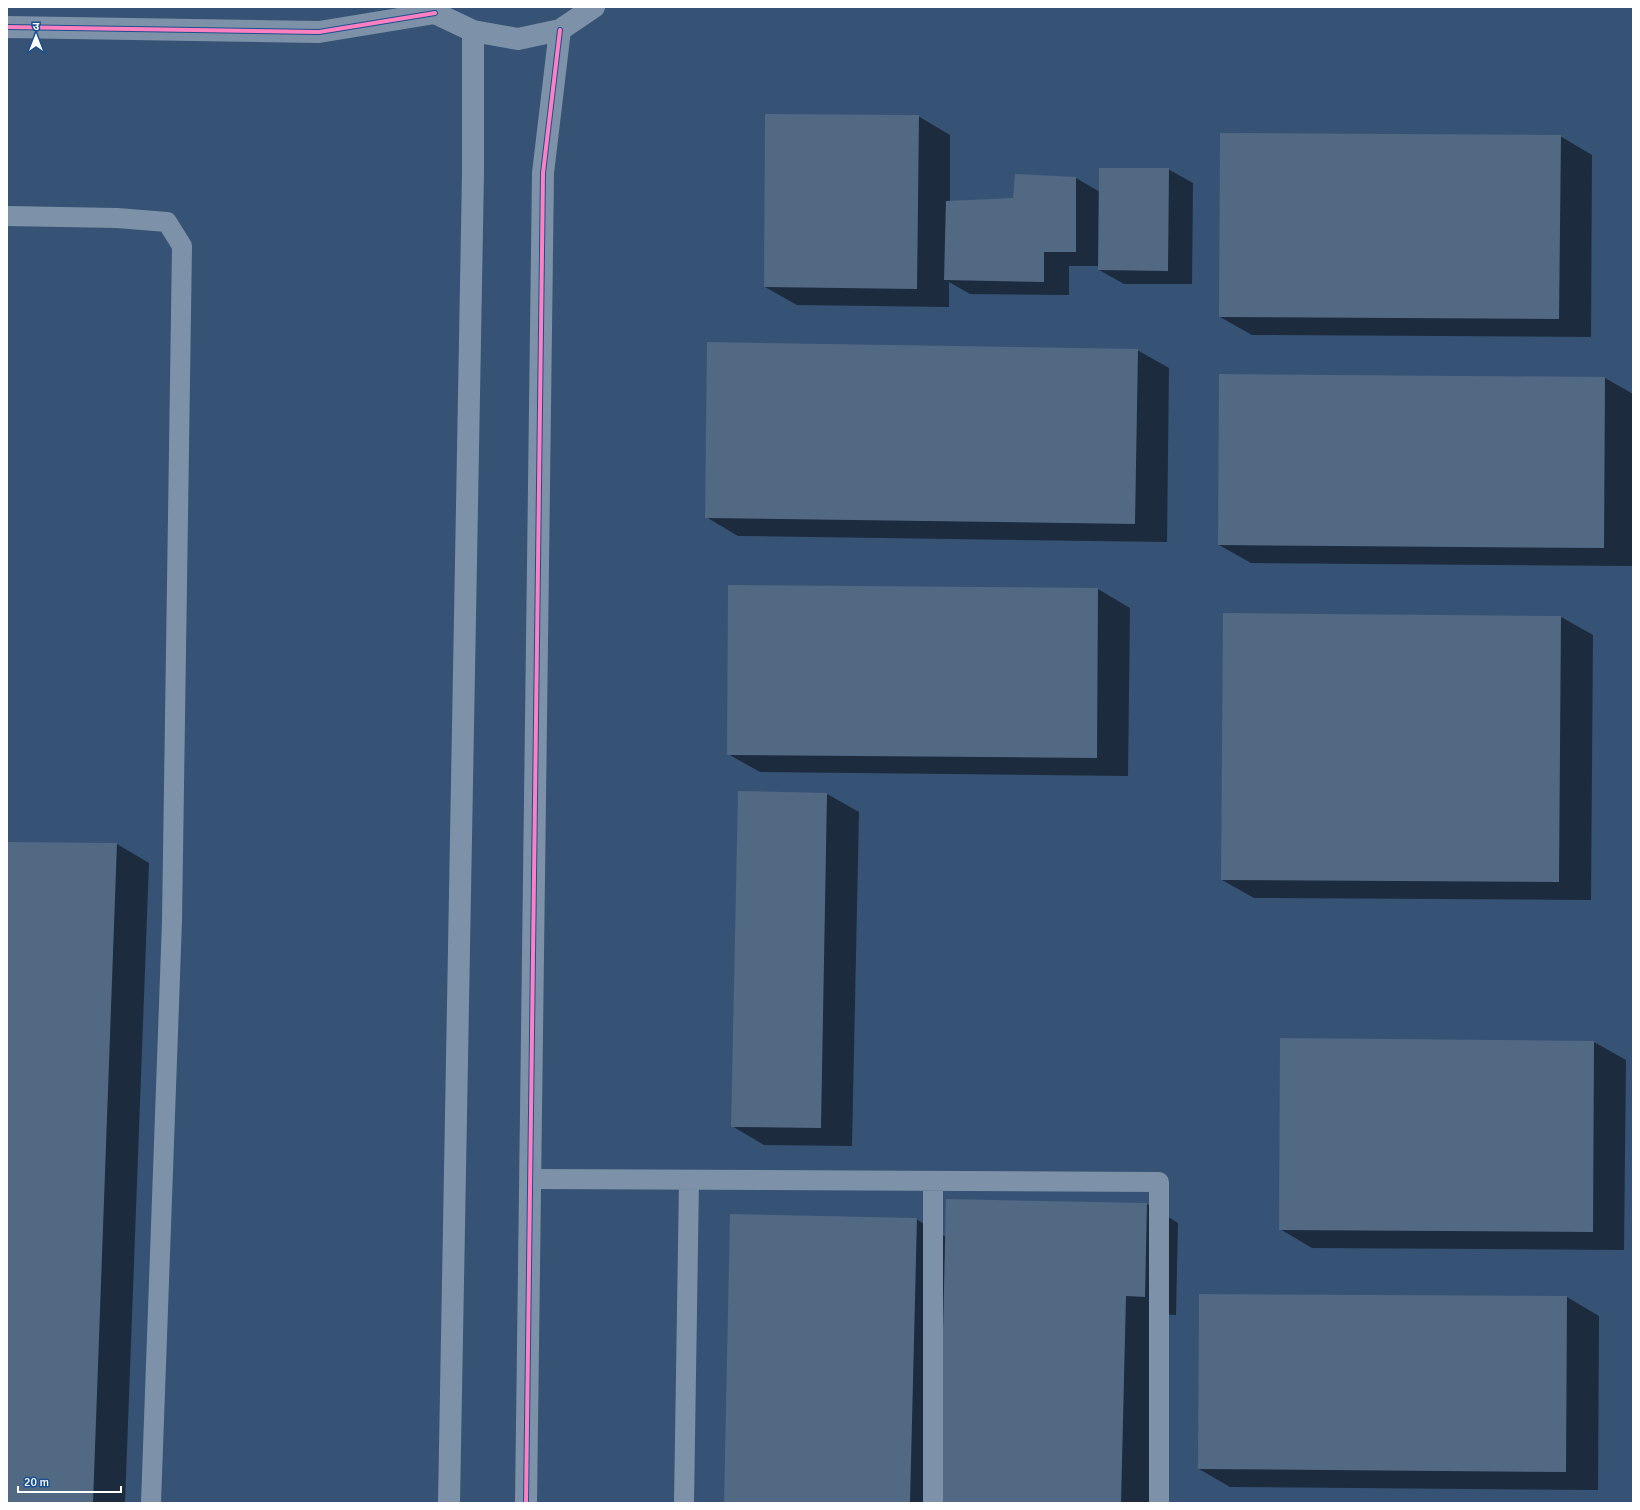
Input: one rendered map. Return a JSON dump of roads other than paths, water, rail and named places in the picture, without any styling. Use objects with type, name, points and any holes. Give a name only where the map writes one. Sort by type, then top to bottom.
[{"type":"street","points":[[7,27],[319,32],[434,10],[473,30],[518,38],[560,30],[594,7]]},
{"type":"street","points":[[449,1503],[473,181],[473,30]]},
{"type":"street","points":[[526,1503],[543,173],[560,30]]},
{"type":"lane","points":[[7,216],[118,218],[167,222],[182,246],[172,921],[151,1503]]},
{"type":"lane","points":[[530,1179],[689,1181],[1160,1182],[1160,1503]]},
{"type":"lane","points":[[684,1503],[689,1181]]},
{"type":"lane","points":[[933,1181],[933,1503]]}]
